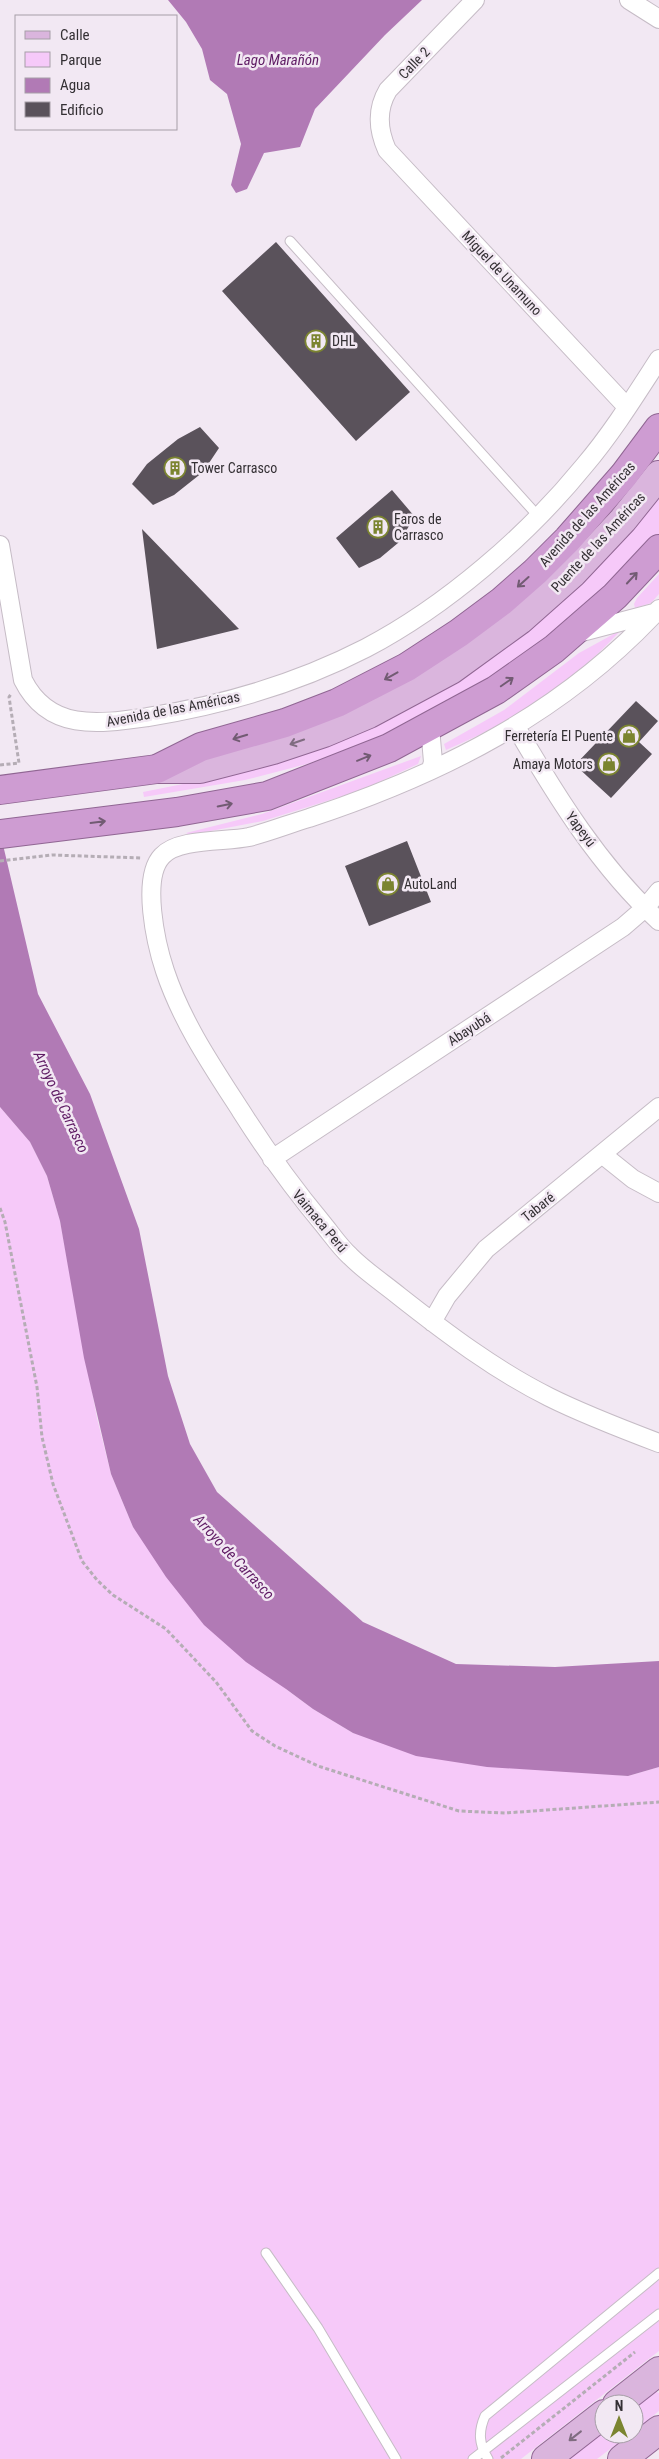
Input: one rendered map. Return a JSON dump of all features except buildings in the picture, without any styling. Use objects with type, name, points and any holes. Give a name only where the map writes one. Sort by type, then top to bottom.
[{"type":"highway","name":"Avenida de las Américas","points":[[0,790],[157,768],[201,747],[284,723],[337,703],[407,667],[459,633],[502,601],[568,539],[624,475],[659,428]]},
{"type":"highway","points":[[0,834],[186,811],[267,796],[389,748],[496,690],[572,634],[615,596],[659,549]]},
{"type":"main road","name":"Puente de las Américas","points":[[157,768],[200,769],[273,750],[324,733],[369,714],[451,670],[520,620],[573,573],[623,520],[659,475]]},
{"type":"main road","points":[[630,2394],[659,2372]]},
{"type":"main road","points":[[546,2459],[594,2422]]},
{"type":"main road","points":[[622,2459],[659,2430]]},
{"type":"street","name":"Calle 2","points":[[381,138],[379,128],[381,101],[388,90],[475,0]]},
{"type":"street","points":[[629,0],[659,19]]},
{"type":"street","name":"Miguel de Unamuno","points":[[381,138],[387,150],[627,407]]},
{"type":"street","name":"Avenida de las Américas","points":[[23,680],[30,693],[41,705],[60,716],[80,722],[105,724],[220,702],[276,686],[366,648],[414,619],[478,571],[538,516],[583,467],[659,359]]},
{"type":"street","points":[[0,546],[23,680]]},
{"type":"street","points":[[572,634],[657,611]]},
{"type":"street","points":[[159,859],[169,850],[182,846],[248,837],[372,795],[431,769],[516,727],[610,658],[657,611]]},
{"type":"street","points":[[430,727],[433,762],[431,769]]},
{"type":"street","name":"Yapeyú","points":[[516,727],[576,825],[645,908],[659,921]]},
{"type":"street","name":"Vaimaca Perú","points":[[159,859],[153,876],[152,910],[156,947],[173,994],[194,1039],[288,1183],[349,1256],[432,1322],[493,1364],[548,1396],[602,1421],[659,1443]]},
{"type":"street","name":"Abayubá","points":[[272,1159],[623,927],[645,908],[659,891]]},
{"type":"street","name":"Tabaré","points":[[432,1322],[447,1296],[486,1249],[659,1107]]},
{"type":"street","points":[[602,1155],[634,1179],[659,1193]]},
{"type":"lane","points":[[290,241],[538,516]]},
{"type":"lane","points":[[266,2253],[318,2328],[396,2459]]},
{"type":"lane","points":[[486,2455],[480,2442],[480,2428],[485,2416],[659,2273]]},
{"type":"lane","points":[[473,2459],[486,2455],[659,2314]]},
{"type":"path","points":[[0,765],[19,763],[9,697],[23,680]]},
{"type":"path","points":[[0,860],[52,855],[159,859]]},
{"type":"path","points":[[0,1208],[5,1222],[37,1387],[42,1437],[53,1484],[82,1560],[97,1580],[113,1596],[166,1630],[216,1682],[252,1731],[275,1746],[318,1766],[459,1811],[505,1813],[659,1802]]},
{"type":"path","points":[[500,2459],[636,2351]]},
{"type":"green space","points":[[659,493],[659,535],[655,540],[558,633],[489,681],[373,741],[307,764],[245,780],[144,797],[143,792],[243,772],[305,754],[588,575],[625,539]]},
{"type":"green space","points":[[659,574],[659,594],[651,603],[635,608],[634,604],[637,598]]},
{"type":"green space","points":[[621,630],[603,649],[562,684],[518,714],[446,750],[444,744],[504,710],[579,653]]},
{"type":"green space","points":[[421,756],[418,764],[362,790],[263,821],[190,835],[186,833],[262,814]]},
{"type":"green space","points":[[0,1107],[30,1142],[47,1176],[60,1221],[97,1418],[111,1474],[133,1527],[286,1689],[313,1709],[353,1733],[580,1772],[628,1776],[659,1767],[659,2351],[604,2394],[594,2394],[594,2402],[521,2459],[0,2459]]},
{"type":"green space","points":[[654,2391],[659,2393],[659,2411],[644,2423],[644,2398]]},
{"type":"green space","points":[[594,2436],[594,2444],[617,2444],[597,2459],[563,2459]]},
{"type":"water","name":"Lago Marañón","points":[[168,0],[422,0],[385,35],[315,109],[300,147],[264,153],[247,189],[236,193],[231,185],[241,144],[227,94],[210,80],[202,49],[186,22]]},
{"type":"water","name":"Arroyo de Carrasco","points":[[0,832],[38,994],[90,1094],[139,1229],[168,1376],[190,1444],[217,1492],[363,1622],[456,1664],[555,1667],[659,1661],[659,1767],[628,1776],[487,1767],[416,1756],[353,1733],[313,1709],[246,1662],[204,1625],[166,1577],[133,1527],[111,1474],[84,1358],[60,1221],[47,1176],[30,1142],[0,1107]]},
{"type":"place","name":"DHL","points":[[316,341]]},
{"type":"place","name":"Tower Carrasco","points":[[175,468]]},
{"type":"place","name":"Faros de Carrasco","points":[[378,527]]},
{"type":"place","name":"Ferretería El Puente","points":[[629,736]]},
{"type":"place","name":"Amaya Motors","points":[[609,764]]},
{"type":"place","name":"AutoLand","points":[[388,884]]}]
